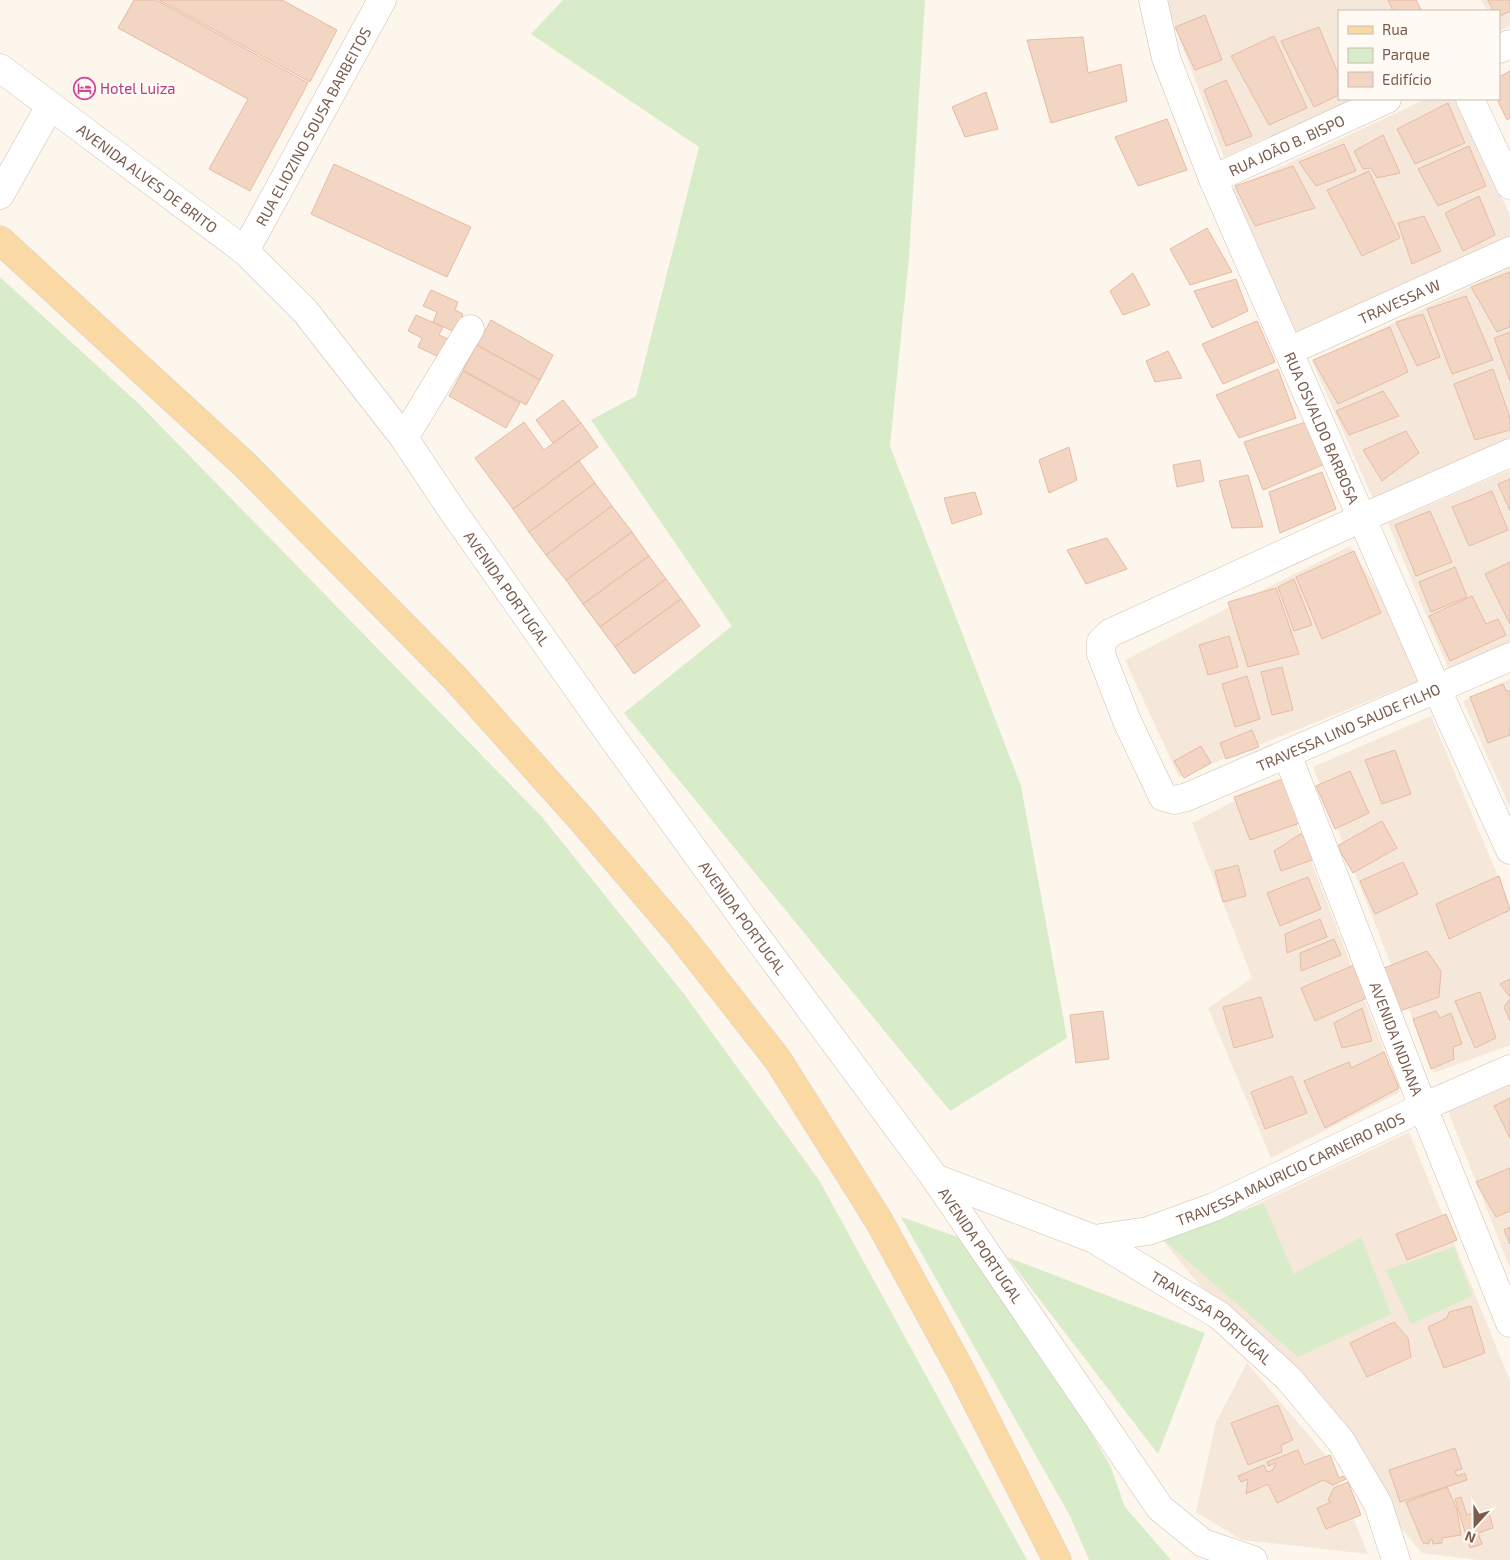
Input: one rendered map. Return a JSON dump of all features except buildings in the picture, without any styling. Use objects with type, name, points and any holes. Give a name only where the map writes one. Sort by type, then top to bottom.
[{"type":"main road","points":[[0,240],[244,464],[454,677],[581,819],[681,936],[778,1060],[878,1221],[960,1369],[1057,1560]]},
{"type":"street","name":"RUA ELIOZINO SOUSA BARBEITOS","points":[[245,251],[382,0]]},
{"type":"street","name":"RUA OSVALDO BARBOSA","points":[[1153,0],[1166,58],[1213,179],[1437,690],[1510,850]]},
{"type":"street","name":"AVENIDA ALVES DE BRITO","points":[[0,68],[245,251]]},
{"type":"street","name":"RUA JOÃO B. BISPO","points":[[1213,179],[1385,100]]},
{"type":"street","points":[[1470,100],[1510,185]]},
{"type":"street","points":[[0,195],[50,106]]},
{"type":"street","name":"AVENIDA PORTUGAL","points":[[245,251],[305,311],[404,438],[452,510],[604,726],[742,918],[935,1178],[1160,1508],[1203,1543],[1253,1560]]},
{"type":"street","name":"TRAVESSA W","points":[[1289,351],[1510,251]]},
{"type":"street","points":[[404,438],[470,329]]},
{"type":"street","points":[[1362,518],[1510,452]]},
{"type":"street","name":"TRAVESSA LINO SAUDE FILHO","points":[[1362,518],[1110,634],[1101,642],[1101,654],[1131,729],[1163,796],[1175,800],[1187,797],[1510,657]]},
{"type":"street","name":"AVENIDA INDIANA","points":[[1287,754],[1423,1107],[1510,1323]]},
{"type":"street","name":"TRAVESSA MAURICIO CARNEIRO RIOS","points":[[1094,1239],[1148,1231],[1214,1207],[1423,1107],[1510,1069]]},
{"type":"street","name":"TRAVESSA PORTUGAL","points":[[935,1178],[1094,1239],[1220,1316],[1288,1378],[1341,1441],[1378,1504],[1396,1560]]},
{"type":"shaded area","points":[[1165,0],[1411,0],[1416,10],[1338,10],[1338,100],[1352,100],[1224,157]]},
{"type":"shaded area","points":[[1481,0],[1510,0],[1510,26],[1500,31],[1500,10],[1487,10]]},
{"type":"shaded area","points":[[1424,100],[1454,100],[1510,215],[1510,238],[1302,345],[1231,190]]},
{"type":"shaded area","points":[[1510,268],[1510,438],[1374,501],[1312,361]]},
{"type":"shaded area","points":[[1510,470],[1510,642],[1449,670],[1388,523]]},
{"type":"shaded area","points":[[1350,546],[1431,676],[1179,777],[1125,660]]},
{"type":"shaded area","points":[[1510,679],[1510,808],[1463,701]]},
{"type":"shaded area","points":[[1431,716],[1510,905],[1510,1045],[1434,1073],[1313,767]]},
{"type":"shaded area","points":[[1279,778],[1400,1092],[1271,1158],[1208,1008],[1252,978],[1192,823]]},
{"type":"shaded area","points":[[1510,1084],[1510,1268],[1446,1106]]},
{"type":"shaded area","points":[[1409,1132],[1510,1381],[1510,1560],[1478,1560],[1422,1553],[1159,1236],[1243,1211]]},
{"type":"shaded area","points":[[1247,1363],[1328,1458],[1368,1554],[1242,1540],[1196,1512],[1216,1422]]},
{"type":"green space","points":[[563,0],[925,0],[909,257],[890,446],[1021,786],[1067,1038],[950,1111],[624,713],[732,626],[591,420],[636,396],[699,147],[531,34]]},
{"type":"green space","points":[[0,277],[138,403],[542,817],[684,994],[819,1180],[1027,1560],[0,1560]]},
{"type":"green space","points":[[1264,1204],[1294,1274],[1361,1237],[1391,1314],[1298,1357],[1159,1236]]},
{"type":"green space","points":[[901,1217],[958,1237],[1071,1399],[1110,1465],[1125,1507],[1171,1560],[1089,1560],[1070,1516]]},
{"type":"green space","points":[[1454,1247],[1472,1296],[1411,1324],[1386,1270]]},
{"type":"green space","points":[[1007,1257],[1205,1333],[1158,1454]]},
{"type":"place","name":"Hotel Luiza","points":[[84,88]]}]
